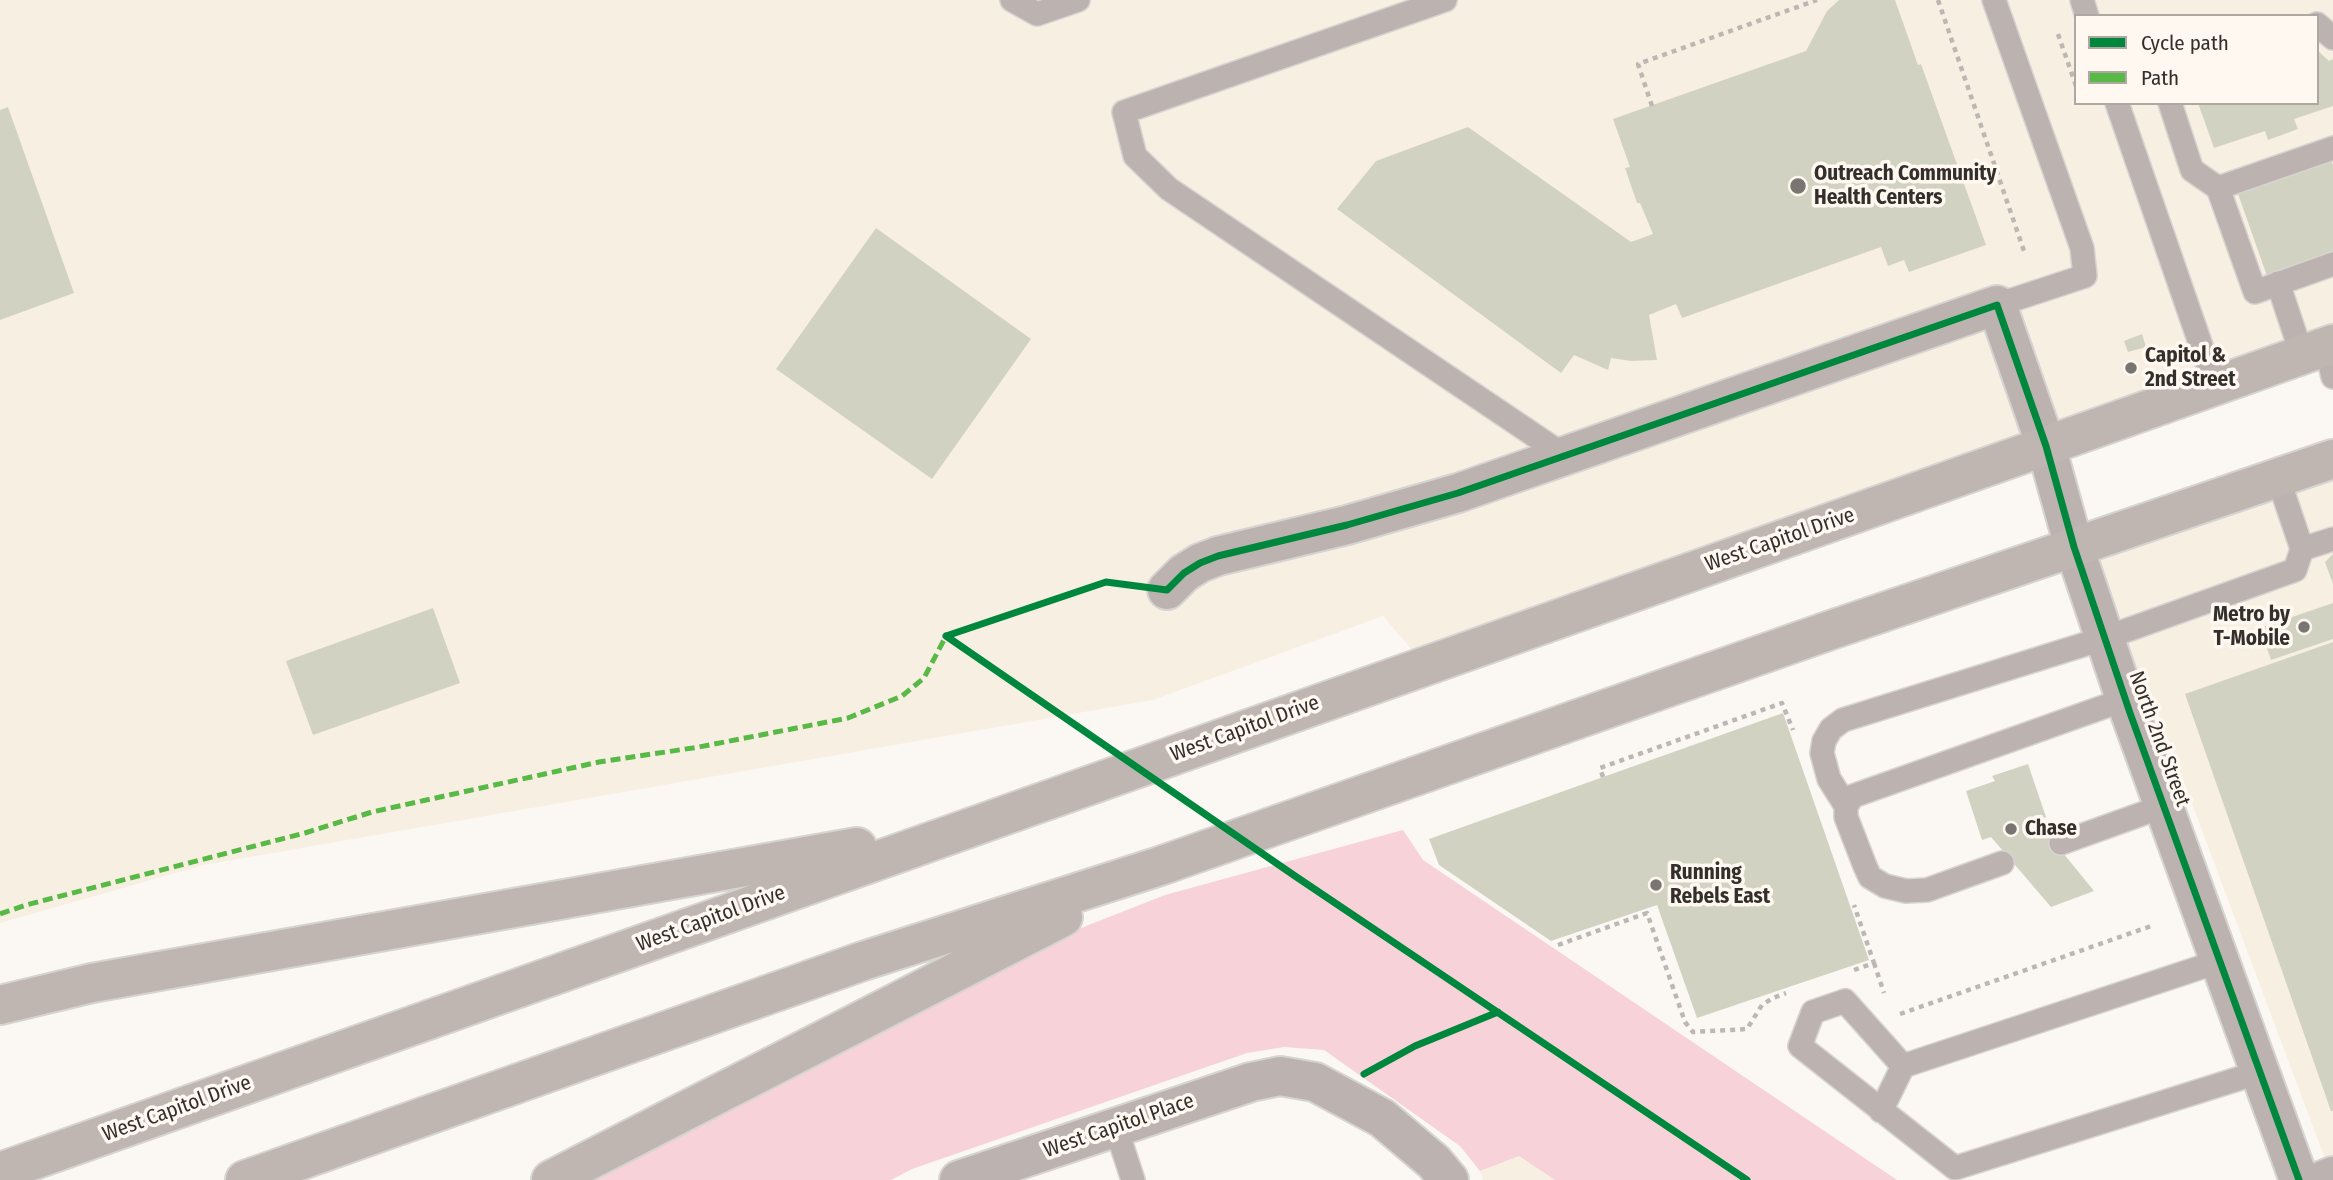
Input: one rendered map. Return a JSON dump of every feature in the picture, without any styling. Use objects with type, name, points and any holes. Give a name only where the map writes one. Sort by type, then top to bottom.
[{"type":"main road","name":"West Capitol Drive","points":[[0,1172],[2215,386],[2324,356]]},
{"type":"main road","points":[[245,1180],[863,961],[1160,866],[1815,635],[2333,460]]},
{"type":"main road","points":[[0,1005],[92,983],[966,828]]},
{"type":"main road","points":[[551,1180],[1160,866]]},
{"type":"street","points":[[1167,590],[1184,573],[1218,556],[1347,525],[1458,494],[1997,305]]},
{"type":"street","name":"North 2nd Street","points":[[1997,305],[2046,446],[2074,547],[2126,699],[2299,1180]]},
{"type":"street","name":"West Capitol Place","points":[[960,1180],[1251,1082],[1280,1076],[1315,1082],[1382,1118],[1434,1162],[1449,1180]]},
{"type":"street","points":[[2323,1180],[2333,1176]]},
{"type":"lane","points":[[1012,0],[1037,15],[1079,0]]},
{"type":"lane","points":[[1445,0],[1124,112],[1135,156],[1169,189],[1565,456]]},
{"type":"lane","points":[[1994,0],[2082,248],[2085,276],[1997,305]]},
{"type":"lane","points":[[2319,26],[2333,38]]},
{"type":"lane","points":[[2118,105],[2215,386]]},
{"type":"lane","points":[[2171,105],[2192,170],[2218,188],[2255,292],[2308,267],[2333,264]]},
{"type":"lane","points":[[2218,188],[2273,174],[2333,148]]},
{"type":"lane","points":[[2278,283],[2324,356]]},
{"type":"lane","points":[[2002,863],[1927,890],[1906,891],[1885,886],[1870,877],[1846,817],[1846,806],[1829,779],[1822,753],[1824,741],[1831,729],[1843,720],[2105,638],[2295,570],[2302,549],[2278,478]]},
{"type":"lane","points":[[2302,549],[2333,539]]},
{"type":"lane","points":[[1846,806],[1853,796],[2126,699]]},
{"type":"lane","points":[[2061,843],[2164,806]]},
{"type":"lane","points":[[1881,1111],[1903,1066],[2220,961]]},
{"type":"lane","points":[[1903,1066],[1845,1001],[1813,1012],[1800,1046],[1955,1168],[2260,1072]]},
{"type":"lane","points":[[1115,1128],[1133,1180]]},
{"type":"path","points":[[1652,106],[1639,64],[1816,0]]},
{"type":"path","points":[[1938,0],[2025,254]]},
{"type":"path","points":[[2055,25],[2074,80]]},
{"type":"path","points":[[1602,777],[1600,768],[1782,703],[1796,739]]},
{"type":"path","points":[[1852,897],[1885,995]]},
{"type":"path","points":[[1558,945],[1647,913],[1685,1022],[1693,1032],[1747,1029],[1762,1005],[1798,989]]},
{"type":"path","points":[[1892,1017],[2154,925]]},
{"type":"path","points":[[1849,972],[1874,963]]},
{"type":"shaded area","points":[[0,0],[2333,0],[2333,344],[1425,665],[1383,616],[1153,700],[204,865],[0,923]]},
{"type":"shaded area","points":[[2333,459],[2333,642],[2234,677],[2333,645],[2333,1180],[2155,705],[2130,713],[2074,547]]},
{"type":"shaded area","points":[[1403,830],[1423,860],[1897,1180],[1555,1180],[1519,1156],[1480,1171],[1460,1146],[1324,1050],[1284,1047],[1247,1053],[912,1169],[891,1180],[592,1180],[1025,953],[1086,926],[1165,895]]},
{"type":"shaded area","points":[[1519,1155],[1555,1180],[1483,1180],[1480,1171]]},
{"type":"building","name":"Outreach Community Health Centers","points":[[1839,0],[1895,0],[1986,245],[1909,272],[1904,260],[1888,266],[1881,247],[1682,318],[1676,304],[1649,315],[1657,360],[1631,361],[1611,358],[1608,370],[1574,355],[1561,373],[1337,209],[1376,161],[1468,127],[1631,242],[1653,234],[1640,203],[1637,203],[1625,168],[1630,167],[1613,119],[1806,51],[1827,11]]},
{"type":"building","points":[[2319,52],[2329,61],[2333,59],[2333,106],[2294,119],[2298,129],[2268,140],[2265,131],[2214,148],[2199,105],[2319,105]]},
{"type":"building","points":[[8,107],[74,293],[0,320],[0,110]]},
{"type":"building","points":[[2330,158],[2333,165],[2333,252],[2267,276],[2237,191]]},
{"type":"building","points":[[876,228],[1031,339],[932,479],[776,369]]},
{"type":"building","points":[[2142,334],[2146,347],[2128,352],[2124,341]]},
{"type":"building","points":[[2333,554],[2333,584],[2325,562]]},
{"type":"building","points":[[2333,603],[2333,639],[2271,660],[2260,628]]},
{"type":"building","points":[[433,608],[460,683],[313,735],[286,661]]},
{"type":"building","points":[[2333,642],[2333,1111],[2331,1111],[2185,694]]},
{"type":"building","name":"Running Rebels East","points":[[1783,713],[1869,960],[1697,1018],[1657,905],[1551,941],[1439,865],[1429,839]]},
{"type":"building","name":"Chase","points":[[2028,764],[2046,817],[2037,821],[2094,891],[2051,907],[1991,837],[1982,840],[1966,791],[1995,781],[1992,776]]},
{"type":"marked path","points":[[0,914],[305,833],[372,812],[599,762],[699,747],[848,718],[902,696],[924,678],[946,636]]},
{"type":"cycle path","points":[[946,636],[1106,582],[1167,590],[1184,573],[1218,556],[1347,525],[1458,493],[1997,305],[2046,446],[2074,547],[2130,713],[2299,1180]]},
{"type":"cycle path","points":[[946,636],[1295,876],[1747,1180]]},
{"type":"cycle path","points":[[1364,1074],[1415,1046],[1498,1012]]},
{"type":"place","name":"Outreach Community Health Centers","points":[[1798,186]]},
{"type":"place","name":"Capitol & 2nd Street","points":[[2131,368]]},
{"type":"place","name":"Metro by T-Mobile","points":[[2304,627]]},
{"type":"place","name":"Chase","points":[[2011,829]]},
{"type":"place","name":"Running Rebels East","points":[[1656,885]]}]
